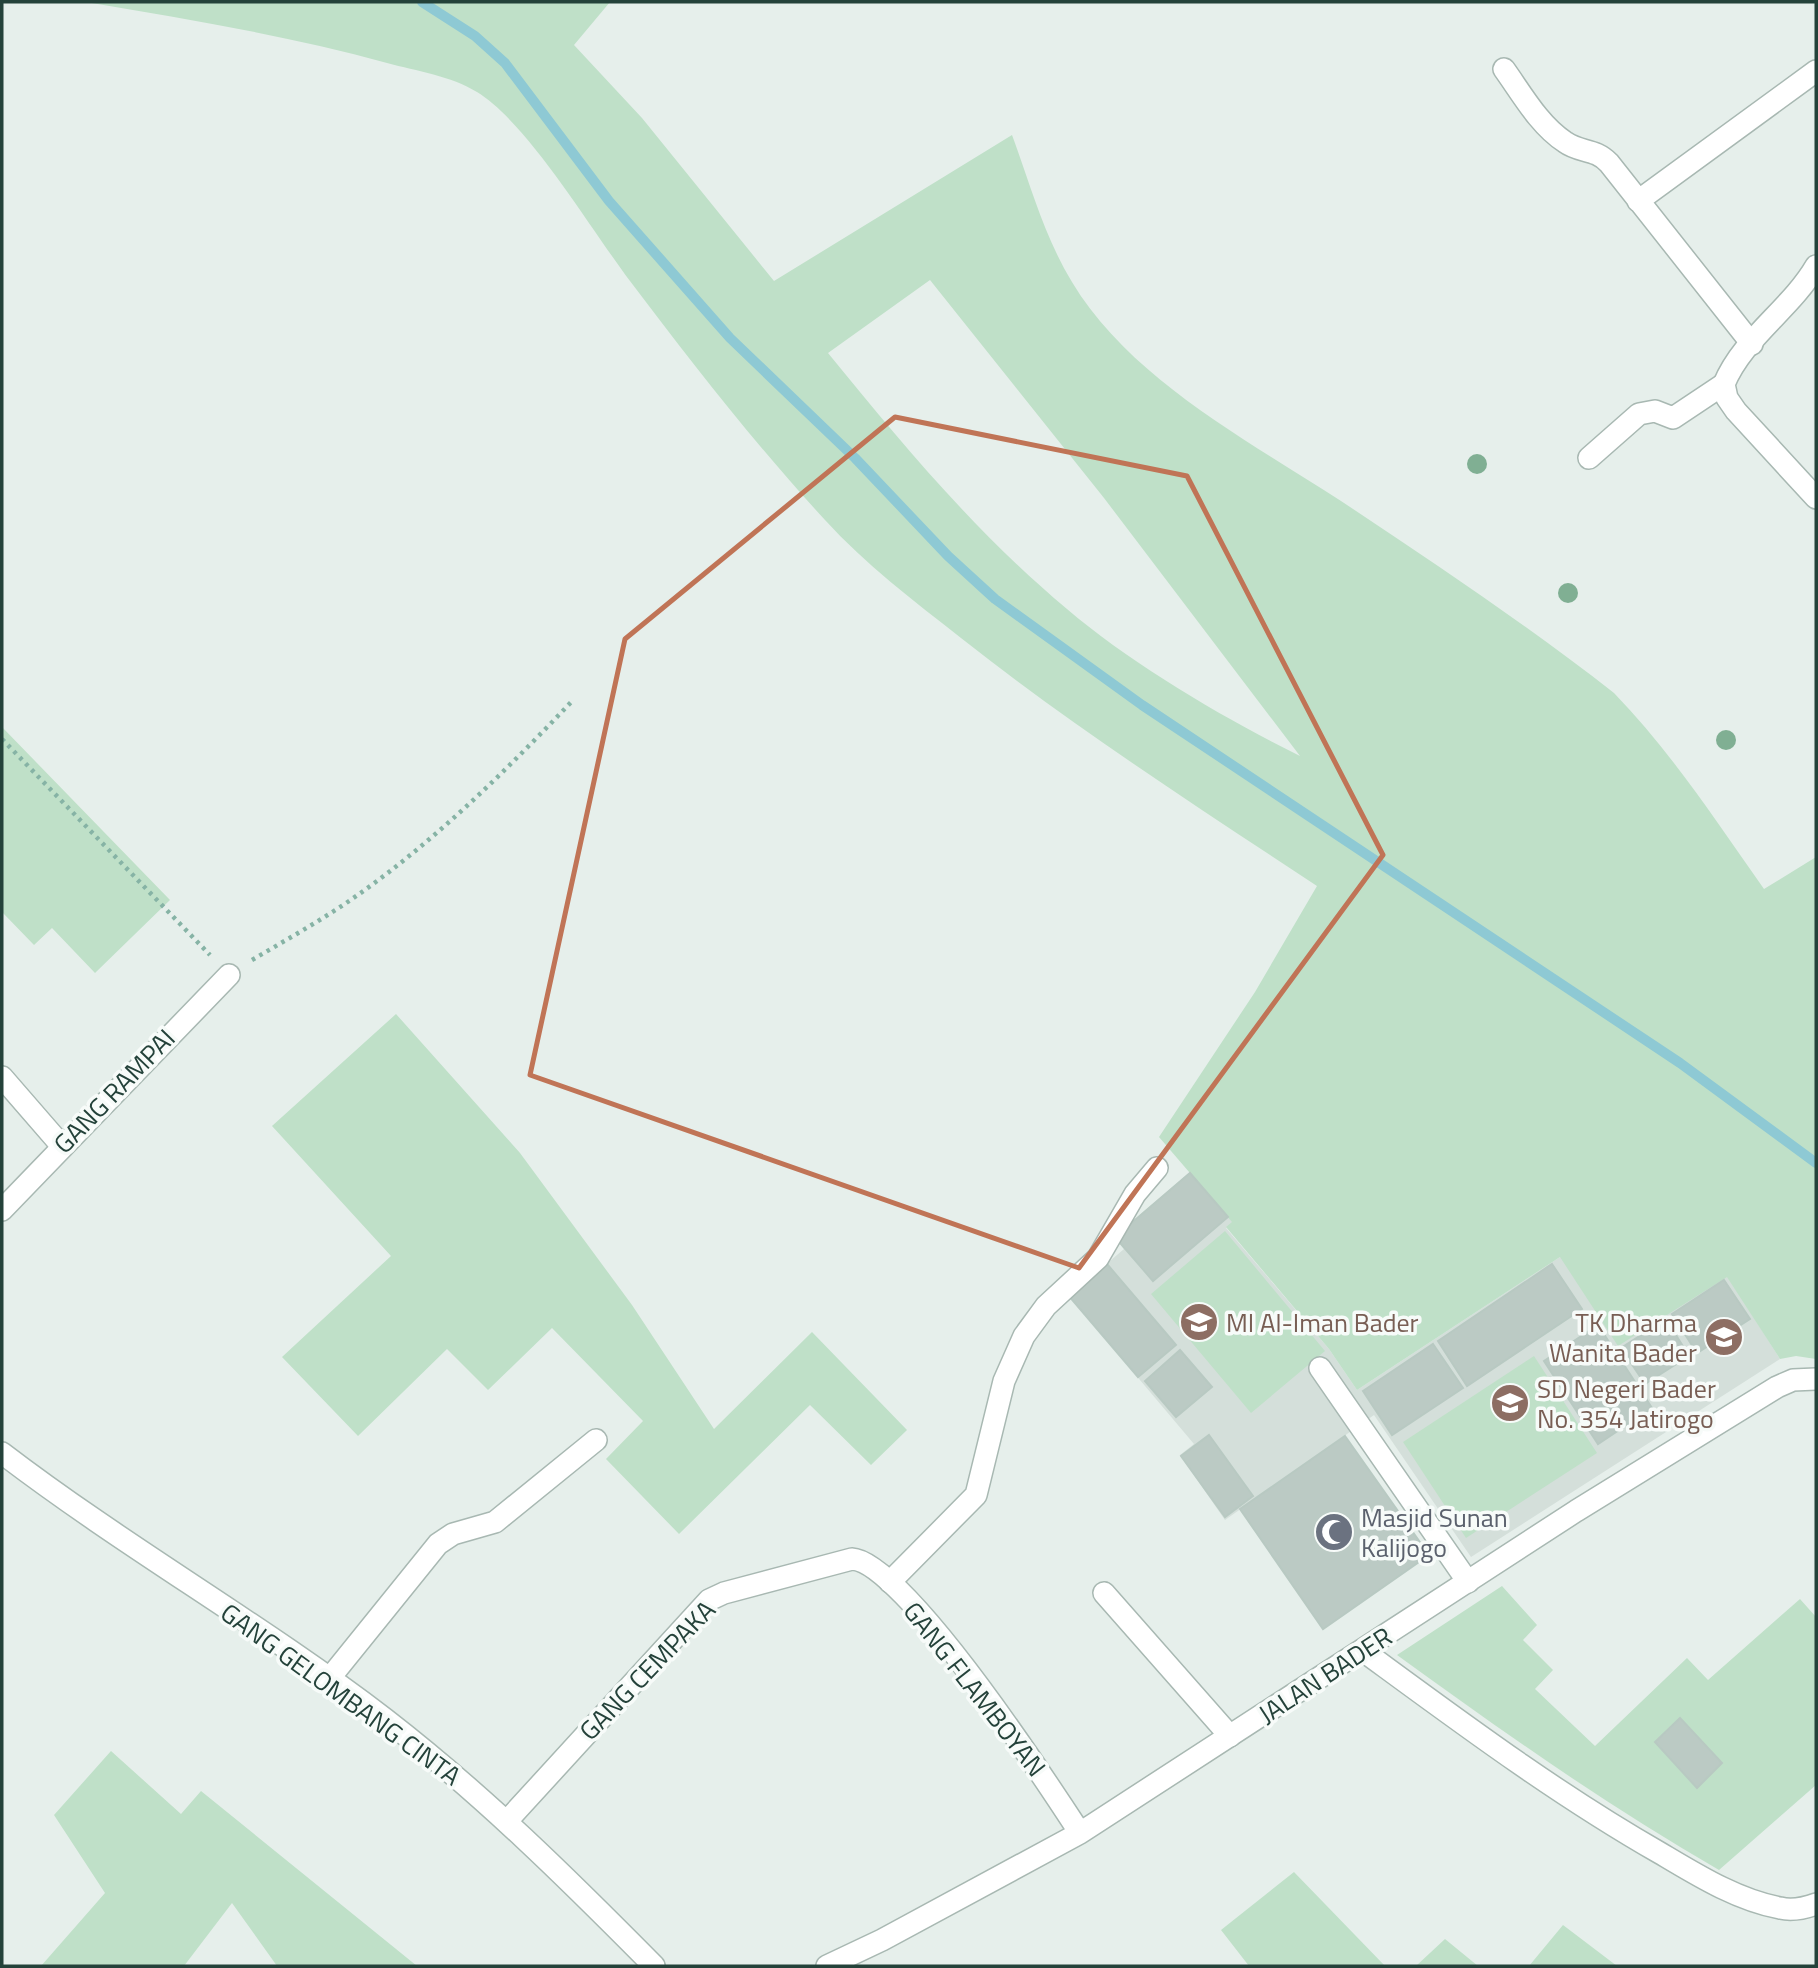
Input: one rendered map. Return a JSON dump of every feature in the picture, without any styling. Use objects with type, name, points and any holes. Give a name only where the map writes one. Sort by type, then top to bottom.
[{"type":"street","points":[[1504,69],[1544,124],[1561,140],[1572,148],[1600,154],[1752,344]]},
{"type":"street","points":[[1638,201],[1816,71]]},
{"type":"street","points":[[1590,458],[1639,414],[1655,411],[1673,418],[1724,384],[1729,372],[1787,307],[1816,267]]},
{"type":"street","points":[[1724,384],[1727,398],[1735,411],[1816,498]]},
{"type":"street","name":"GANG RAMPAI","points":[[2,1210],[61,1145],[229,975]]},
{"type":"street","points":[[2,1077],[61,1145]]},
{"type":"street","points":[[890,1582],[976,1495],[1004,1381],[1024,1336],[1046,1306],[1098,1258],[1135,1194],[1157,1168]]},
{"type":"street","points":[[1320,1368],[1468,1582]]},
{"type":"street","name":"JALAN BADER","points":[[827,1966],[882,1940],[1080,1833],[1468,1582],[1777,1387],[1793,1380],[1816,1378]]},
{"type":"street","points":[[329,1679],[438,1544],[453,1534],[495,1522],[596,1440]]},
{"type":"street","name":"GANG GELOMBANG CINTA","points":[[2,1453],[394,1726],[507,1821],[654,1966]]},
{"type":"street","name":"GANG FLAMBOYAN","points":[[858,1559],[872,1565],[924,1618],[998,1711],[1080,1833]]},
{"type":"street","name":"GANG CEMPAKA","points":[[507,1821],[709,1600],[735,1590],[858,1559]]},
{"type":"street","points":[[1104,1593],[1230,1736]]},
{"type":"street","points":[[1362,1650],[1574,1801],[1689,1870],[1723,1888],[1767,1905],[1797,1909],[1816,1903]]},
{"type":"path","points":[[2,739],[229,975],[352,899],[404,860],[533,742],[575,699]]},
{"type":"highlighted area","points":[[895,417],[1187,476],[1383,855],[1079,1268],[530,1075],[625,639]]},
{"type":"shaded area","points":[[1190,1172],[1233,1222],[1226,1228],[1329,1349],[1357,1390],[1560,1257],[1728,1277],[1780,1359],[1471,1557],[1374,1415],[1225,1520],[1180,1455],[1194,1444],[1069,1296],[1124,1249],[1114,1237]]},
{"type":"green space","points":[[86,2],[610,2],[574,45],[642,118],[774,281],[1012,135],[1053,247],[1072,282],[1096,317],[1158,378],[1231,431],[1445,571],[1614,693],[1674,763],[1764,889],[1816,857],[1816,1359],[1796,1356],[1780,1359],[1727,1277],[1618,1346],[1560,1257],[1357,1390],[1329,1349],[1226,1227],[1232,1222],[1159,1137],[1255,992],[1317,886],[1136,766],[1048,703],[890,582],[857,552],[799,491],[724,403],[630,281],[538,152],[497,107],[477,92],[434,74],[313,44]],"holes":[[[930,280],[1104,498],[1300,756],[1179,689],[1119,650],[1067,609],[971,519],[912,454],[828,353]]]},
{"type":"green space","points":[[2,727],[170,900],[95,973],[52,928],[34,945],[2,912]]},
{"type":"green space","points":[[396,1014],[520,1153],[632,1305],[714,1429],[812,1332],[907,1430],[871,1465],[810,1405],[679,1534],[606,1459],[643,1421],[552,1328],[488,1390],[447,1349],[358,1436],[282,1357],[391,1256],[272,1126]]},
{"type":"green space","points":[[1225,1231],[1325,1351],[1251,1413],[1151,1294]]},
{"type":"green space","points":[[1534,1356],[1597,1453],[1466,1538],[1403,1442]]},
{"type":"green space","points":[[1502,1586],[1537,1625],[1523,1640],[1553,1670],[1535,1689],[1595,1746],[1687,1658],[1708,1680],[1800,1599],[1816,1617],[1816,1785],[1719,1870],[1636,1820],[1397,1655]]},
{"type":"green space","points":[[111,1751],[181,1814],[201,1791],[417,1966],[277,1966],[232,1903],[184,1966],[41,1966],[105,1893],[54,1815]]},
{"type":"green space","points":[[1294,1872],[1385,1966],[1249,1966],[1221,1930]]},
{"type":"green space","points":[[1563,1925],[1617,1966],[1529,1966]]},
{"type":"green space","points":[[1445,1939],[1478,1966],[1416,1966]]},
{"type":"building","points":[[1190,1173],[1228,1217],[1153,1281],[1115,1237]]},
{"type":"building","points":[[1107,1264],[1176,1345],[1138,1377],[1069,1296]]},
{"type":"building","points":[[1552,1264],[1582,1309],[1467,1386],[1438,1341]]},
{"type":"building","points":[[1724,1280],[1750,1319],[1697,1353],[1672,1314]]},
{"type":"building","points":[[1666,1319],[1689,1356],[1645,1384],[1621,1348]]},
{"type":"building","points":[[1598,1325],[1652,1408],[1598,1444],[1544,1361]]},
{"type":"building","points":[[1433,1344],[1463,1388],[1392,1435],[1363,1391]]},
{"type":"building","points":[[1180,1350],[1212,1387],[1176,1417],[1145,1381]]},
{"type":"building","points":[[1209,1435],[1253,1496],[1225,1517],[1181,1456]]},
{"type":"building","name":"Masjid Sunan Kalijogo","points":[[1345,1436],[1429,1555],[1323,1629],[1240,1509]]},
{"type":"building","points":[[1680,1718],[1722,1763],[1697,1788],[1655,1742]]},
{"type":"waterway","points":[[422,2],[475,36],[505,63],[609,201],[730,338],[855,458],[948,556],[995,599],[1142,705],[1680,1063],[1816,1163]]},
{"type":"place","name":"MI Al-Iman Bader","points":[[1199,1322]]},
{"type":"place","name":"TK Dharma Wanita Bader","points":[[1724,1337]]},
{"type":"place","name":"SD Negeri Bader No. 354 Jatirogo","points":[[1510,1403]]},
{"type":"place","name":"Masjid Sunan Kalijogo","points":[[1334,1532]]}]
